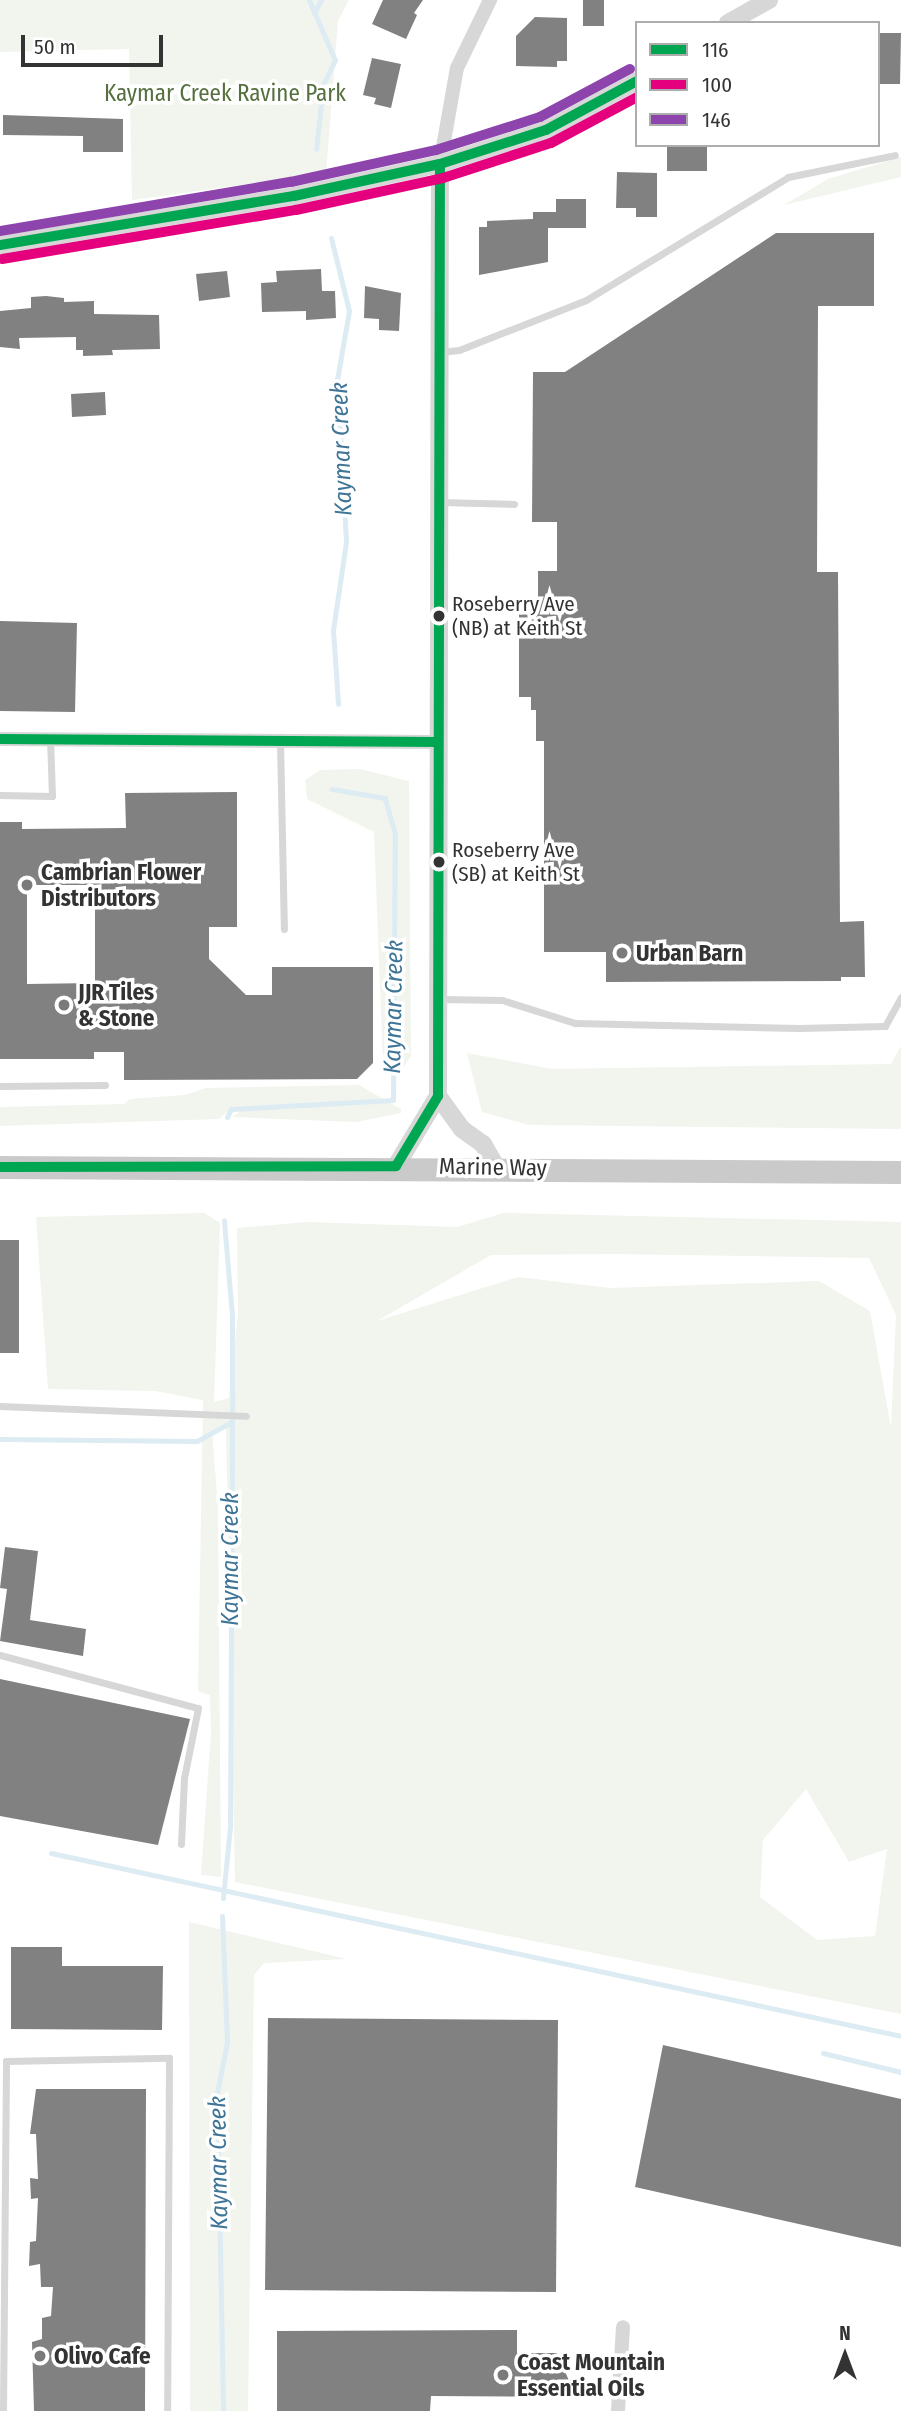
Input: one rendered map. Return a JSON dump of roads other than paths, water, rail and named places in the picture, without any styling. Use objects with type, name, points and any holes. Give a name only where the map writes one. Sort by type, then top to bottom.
[{"type":"main road","name":"Marine Way","points":[[0,1167],[396,1166],[901,1172]]},
{"type":"street","points":[[396,1166],[438,1096],[440,164],[457,68],[490,0]]},
{"type":"street","points":[[732,21],[769,0]]},
{"type":"street","points":[[0,245],[294,196],[440,164],[546,130],[635,82]]},
{"type":"street","points":[[0,738],[438,742]]},
{"type":"street","points":[[438,1096],[462,1129],[483,1144],[497,1168]]},
{"type":"street","points":[[618,2411],[623,2327]]},
{"type":"lane","points":[[439,352],[458,350],[586,300],[788,177],[895,155]]},
{"type":"lane","points":[[439,502],[514,505]]},
{"type":"lane","points":[[0,796],[52,796],[50,739]]},
{"type":"lane","points":[[280,742],[284,929]]},
{"type":"lane","points":[[439,999],[502,1000],[575,1023],[799,1028],[885,1026],[901,998]]},
{"type":"lane","points":[[0,1086],[106,1085]]},
{"type":"lane","points":[[0,1406],[246,1416]]},
{"type":"lane","points":[[0,1655],[198,1708],[184,1779],[181,1844]]},
{"type":"lane","points":[[3,2411],[6,2062],[169,2058],[167,2411]]},
{"type":"waterway","name":"Kaymar Creek","points":[[309,0],[335,60],[323,85],[316,149]]},
{"type":"waterway","points":[[314,13],[321,0]]},
{"type":"waterway","name":"Kaymar Creek","points":[[331,238],[349,311],[337,380],[346,542],[333,630],[338,704]]},
{"type":"waterway","name":"Kaymar Creek","points":[[227,1117],[231,1109],[393,1100],[395,834],[385,798],[332,789]]},
{"type":"waterway","name":"Kaymar Creek","points":[[223,1898],[230,1827],[232,1393],[232,1316],[224,1220]]},
{"type":"waterway","points":[[0,1439],[197,1441],[231,1422]]},
{"type":"waterway","points":[[51,1853],[901,2036]]},
{"type":"waterway","name":"Kaymar Creek","points":[[222,1916],[227,2042],[217,2093],[223,2411]]},
{"type":"waterway","points":[[823,2053],[901,2072]]},
{"type":"place","name":"Roseberry Ave (NB) at Keith St","points":[[439,616]]},
{"type":"place","name":"Roseberry Ave (SB) at Keith St","points":[[439,862]]},
{"type":"place","name":"Cambrian Flower Distributors","points":[[27,885]]},
{"type":"place","name":"Urban Barn","points":[[622,953]]},
{"type":"place","name":"JJR Tiles & Stone","points":[[64,1005]]},
{"type":"place","name":"Olivo Cafe","points":[[40,2356]]},
{"type":"place","name":"Coast Mountain Essential Oils","points":[[503,2375]]},
{"type":"park label","name":"Kaymar Creek Ravine Park","points":[[225,93]]}]
